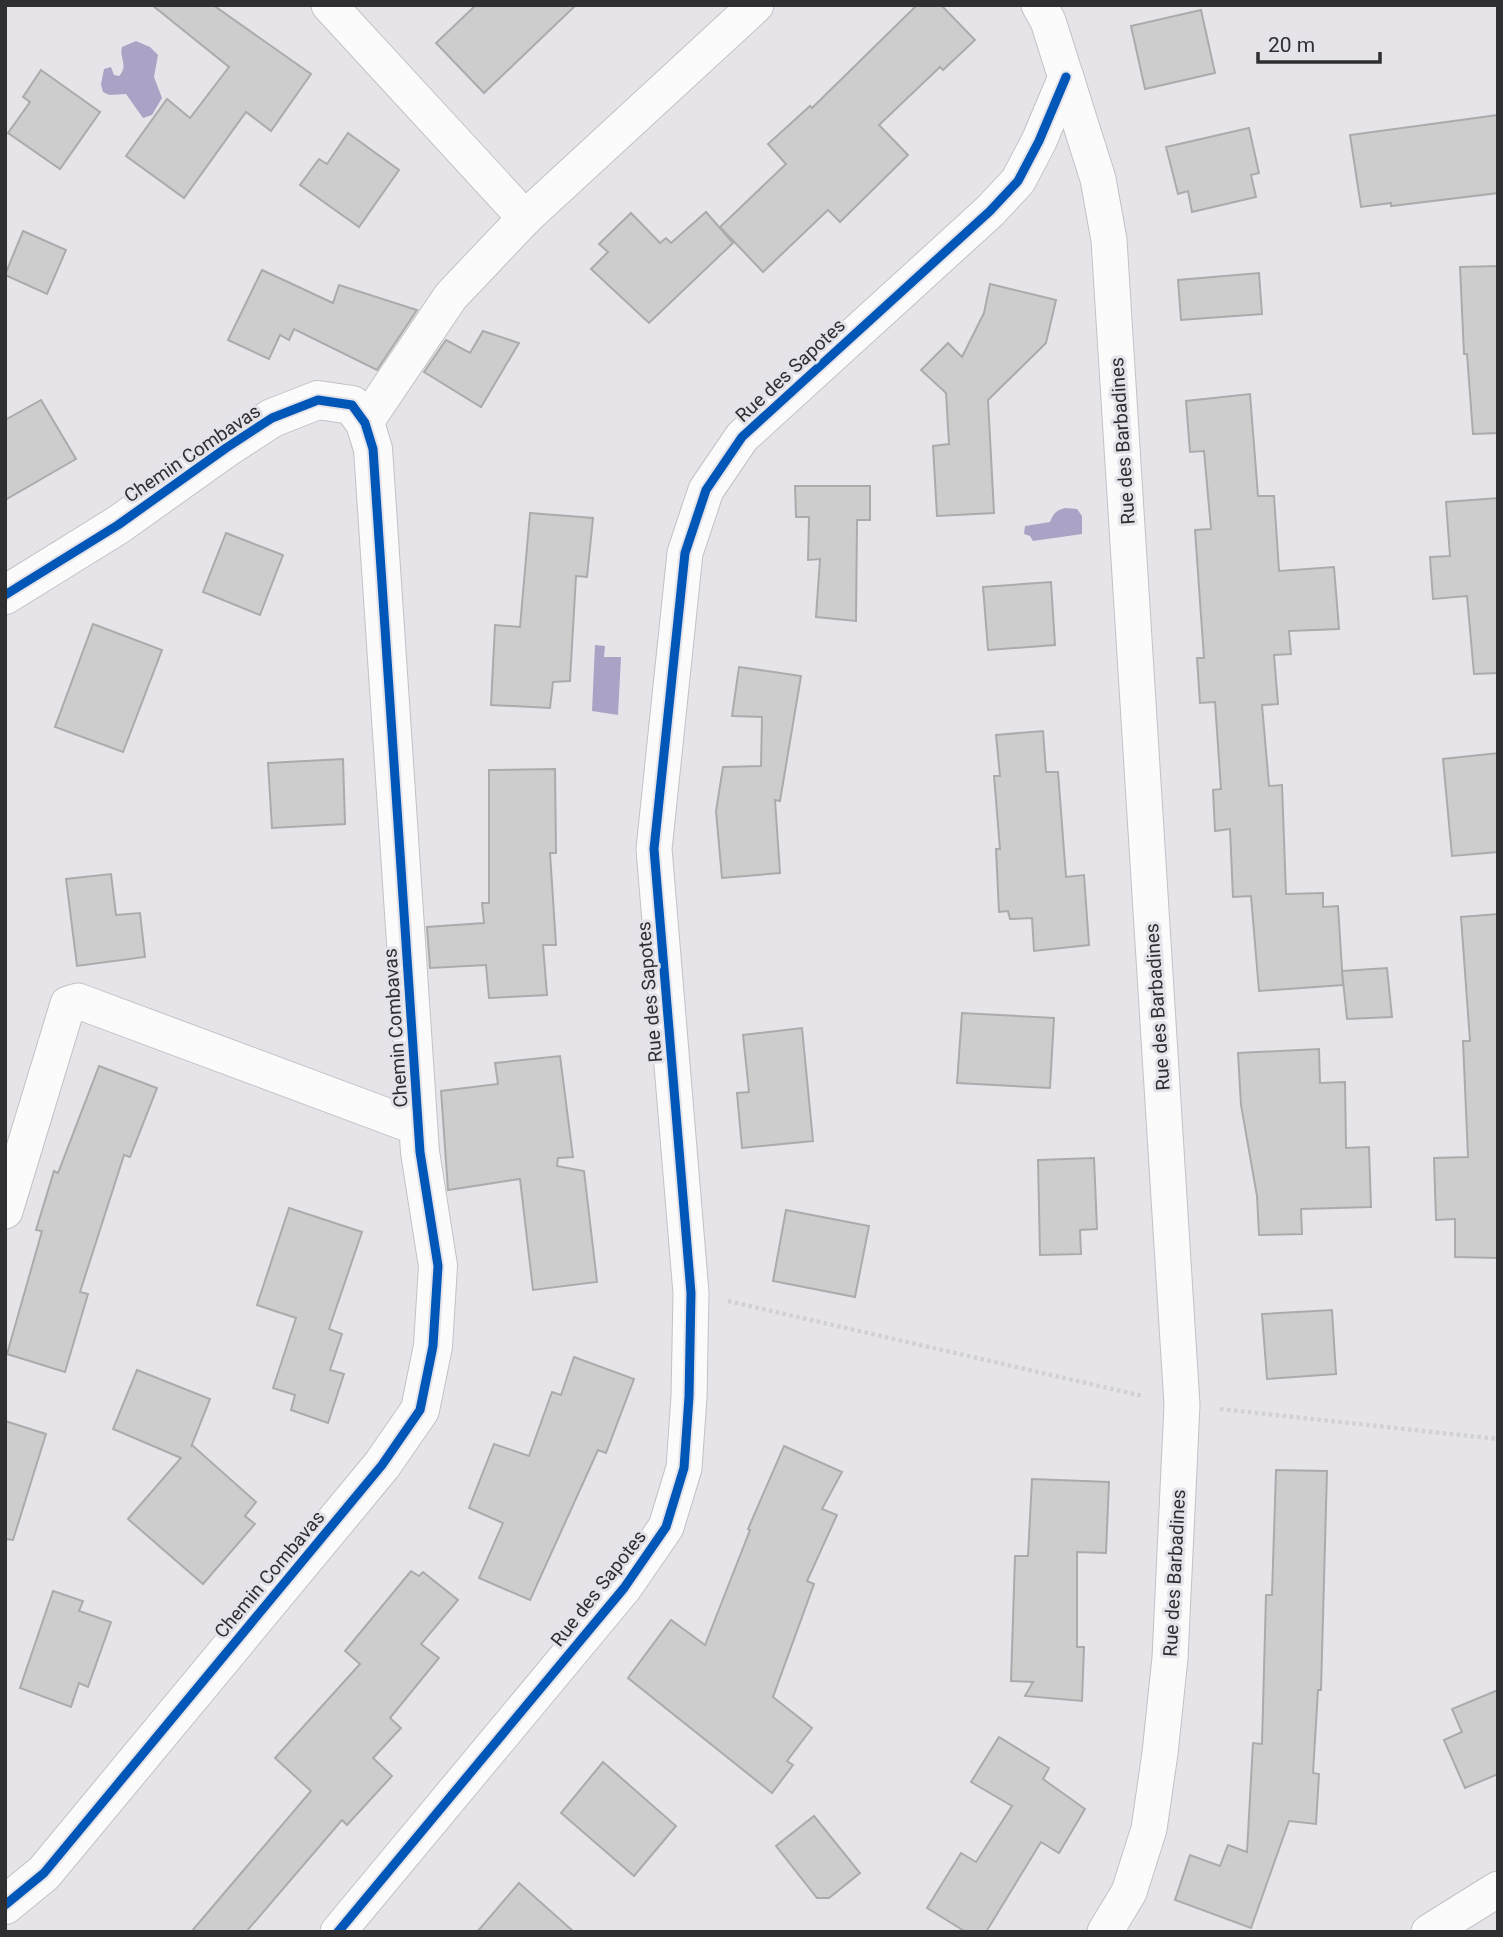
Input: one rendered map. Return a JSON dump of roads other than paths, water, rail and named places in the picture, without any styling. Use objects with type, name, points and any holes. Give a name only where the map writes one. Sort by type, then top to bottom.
[{"type":"street","points":[[328,5],[526,218]]},
{"type":"street","points":[[365,423],[451,296],[526,218],[756,5]]},
{"type":"street","points":[[1039,5],[1048,22],[1066,78]]},
{"type":"street","name":"Rue des Sapotes","points":[[338,1932],[624,1588],[666,1527],[684,1468],[689,1396],[691,1293],[654,849],[685,553],[706,490],[743,438],[990,211],[1018,181],[1039,141],[1066,78]]},
{"type":"street","name":"Rue des Barbadines","points":[[1066,78],[1098,179],[1109,240],[1182,1405],[1170,1658],[1160,1754],[1149,1829],[1129,1892],[1105,1932]]},
{"type":"street","name":"Chemin Combavas","points":[[5,595],[118,525],[272,418],[318,400],[352,405],[365,423],[373,450],[420,1152],[438,1266],[433,1346],[420,1410],[382,1465],[44,1872],[5,1905]]},
{"type":"street","name":"Chemin Combavas","points":[[5,1211],[68,1004],[78,1001],[419,1128]]},
{"type":"street","points":[[1429,1932],[1498,1889]]}]
